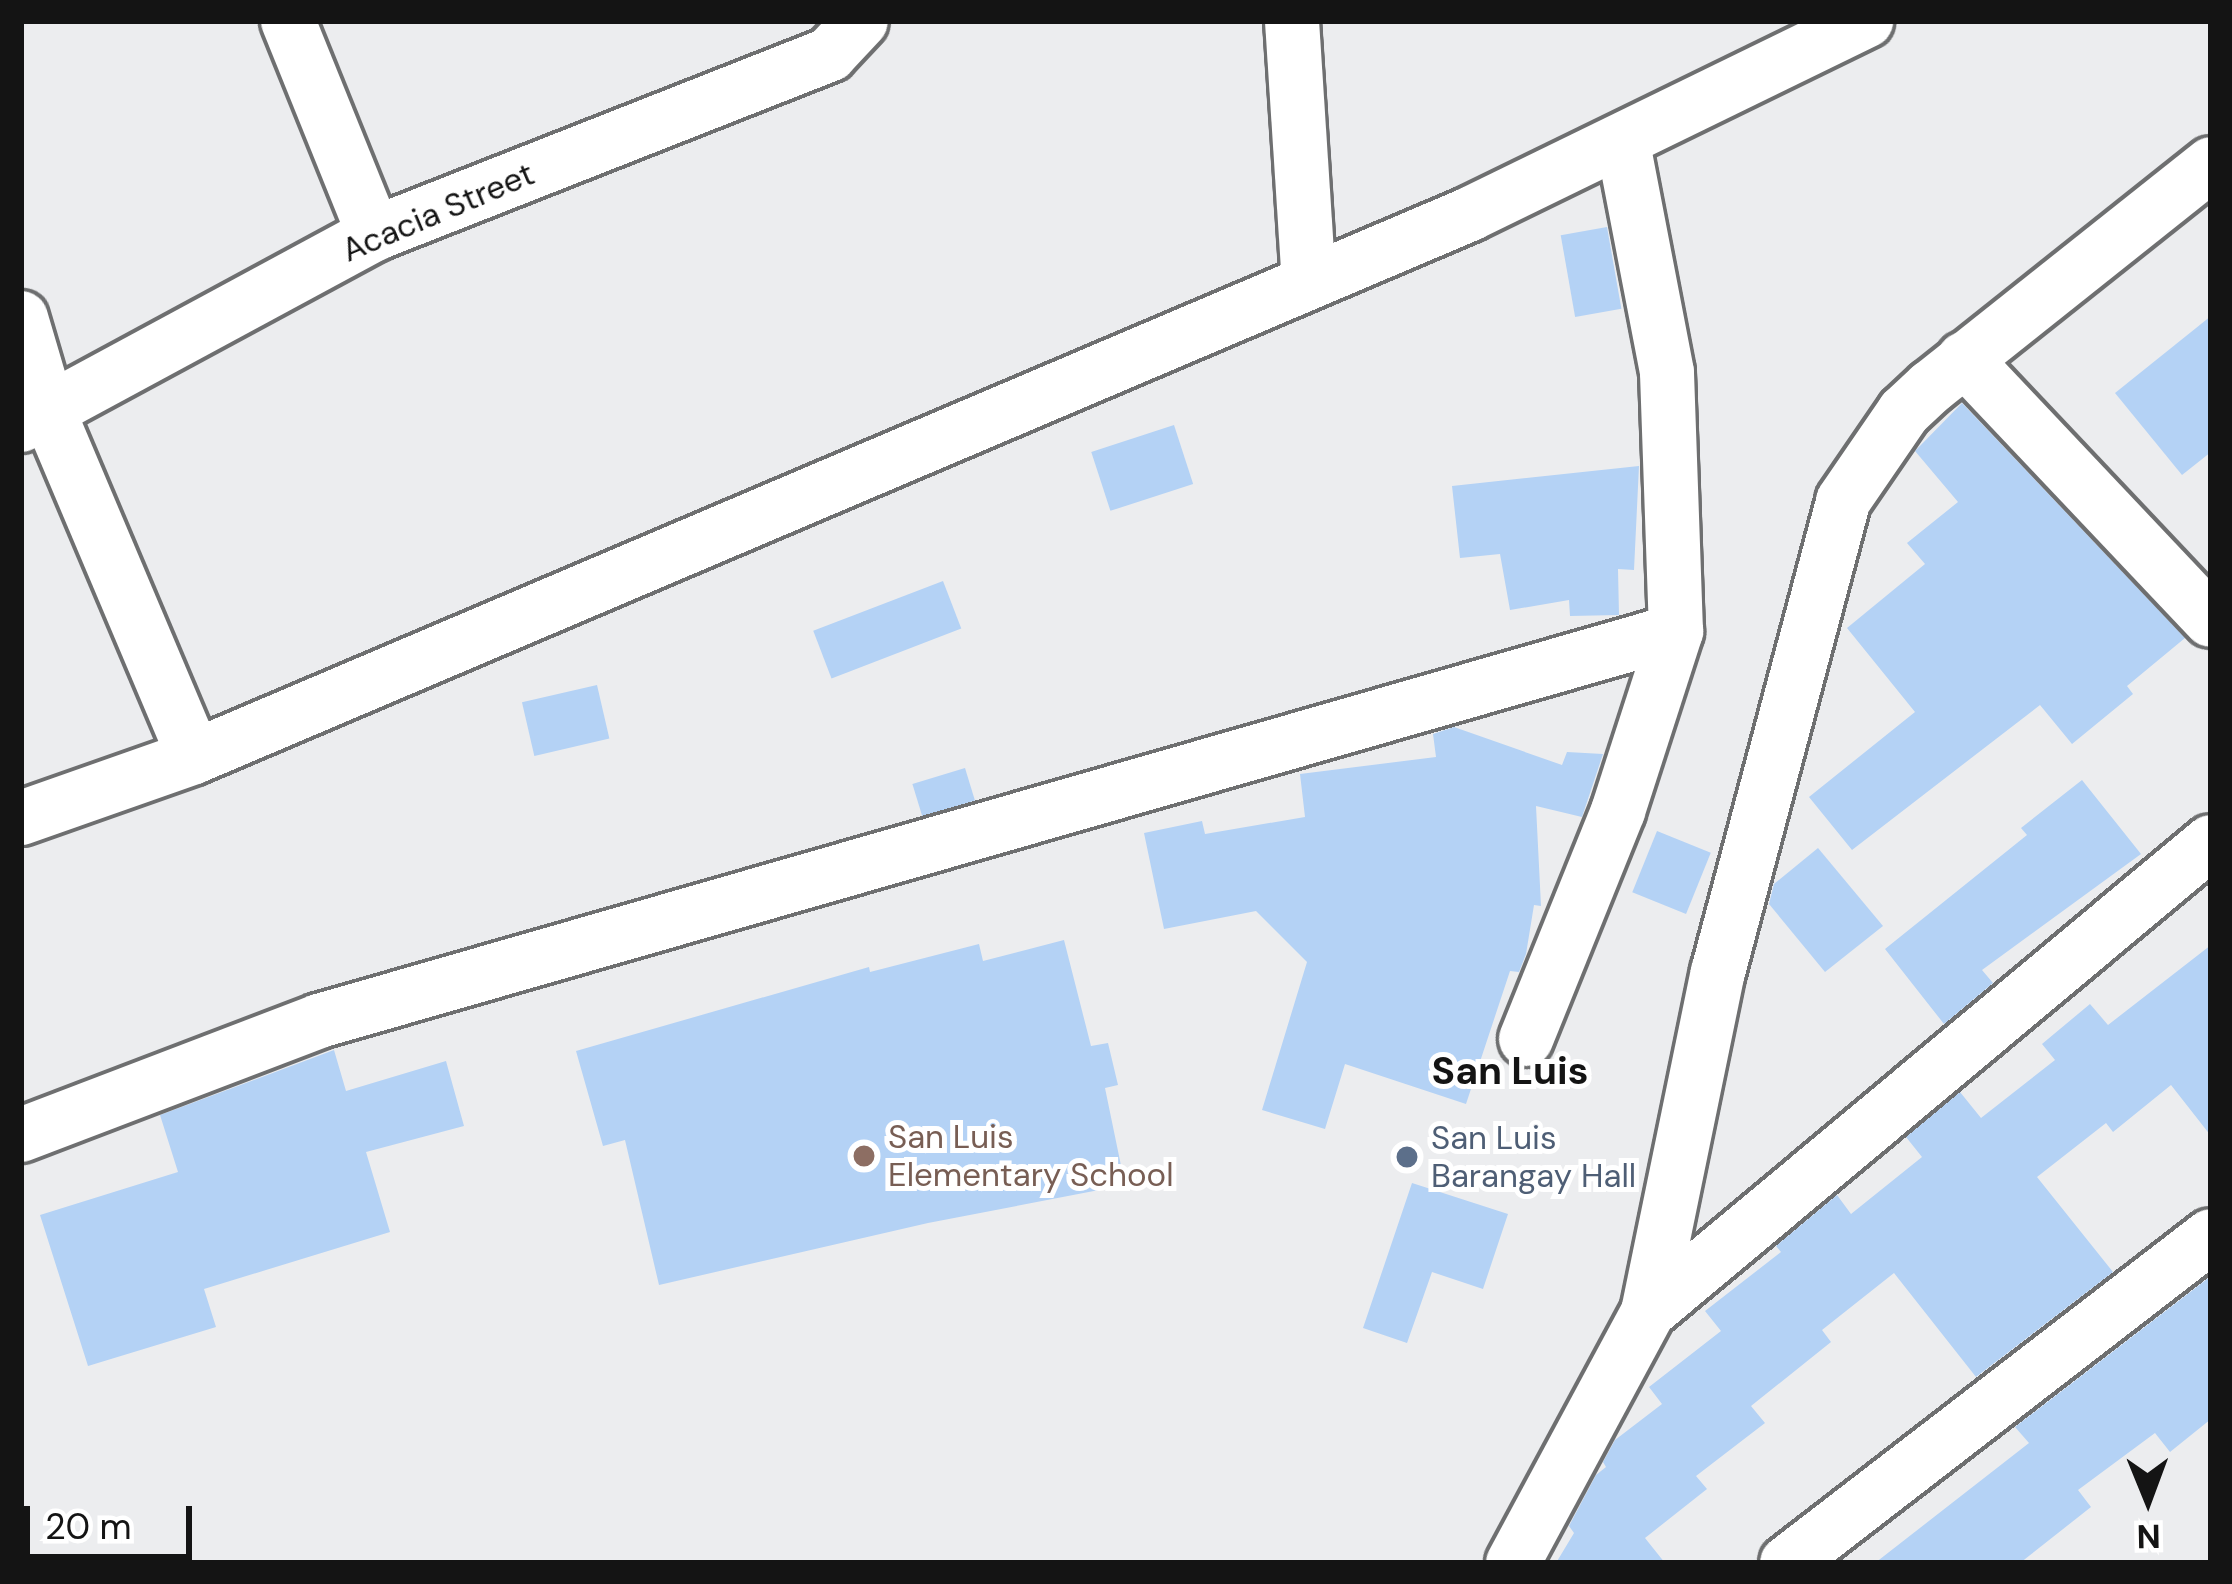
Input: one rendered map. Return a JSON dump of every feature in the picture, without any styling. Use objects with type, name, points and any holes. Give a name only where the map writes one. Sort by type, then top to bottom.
[{"type":"street","points":[[287,21],[374,234]]},
{"type":"street","name":"Acacia Street","points":[[35,419],[374,234],[830,53],[861,21]]},
{"type":"street","points":[[1292,21],[1309,281]]},
{"type":"street","points":[[21,818],[194,757],[1309,281],[1623,143],[1867,21]]},
{"type":"street","points":[[1526,1039],[1618,812],[1676,631],[1667,372],[1623,143]]},
{"type":"street","points":[[1513,1563],[1648,1312],[1718,972],[1843,500],[1904,412],[2211,164]]},
{"type":"street","points":[[21,318],[35,419],[194,757]]},
{"type":"street","points":[[1964,359],[2211,620]]},
{"type":"street","points":[[21,1136],[320,1021],[1676,631]]},
{"type":"street","points":[[1648,1312],[2211,842]]},
{"type":"street","points":[[1787,1563],[2211,1236]]},
{"type":"building","points":[[1607,227],[1621,309],[1575,317],[1561,235]]},
{"type":"building","points":[[2211,316],[2211,452],[2182,475],[2115,393]]},
{"type":"building","points":[[1962,403],[2185,638],[2127,686],[2133,694],[2072,744],[2040,705],[1852,850],[1809,797],[1915,712],[1847,628],[1925,564],[1907,543],[1958,502],[1915,451]]},
{"type":"building","points":[[1174,425],[1193,484],[1110,511],[1091,452]]},
{"type":"building","points":[[1639,466],[1634,570],[1618,569],[1619,615],[1570,616],[1569,600],[1510,610],[1500,554],[1460,558],[1452,486]]},
{"type":"building","points":[[943,581],[961,629],[832,678],[813,631]]},
{"type":"building","points":[[597,685],[609,739],[534,756],[522,702]]},
{"type":"building","points":[[1454,727],[1562,765],[1567,752],[1603,754],[1582,817],[1536,806],[1541,906],[1534,905],[1526,954],[1519,972],[1510,971],[1466,1104],[1345,1064],[1325,1129],[1262,1110],[1307,962],[1256,911],[1164,929],[1144,833],[1202,821],[1205,834],[1305,817],[1300,774],[1436,757],[1433,734]]},
{"type":"building","points":[[965,768],[975,801],[922,817],[912,784]]},
{"type":"building","points":[[2082,780],[2141,854],[1982,970],[1993,983],[1944,1024],[1885,949],[2027,835],[2021,828]]},
{"type":"building","points":[[1657,831],[1711,853],[1686,914],[1632,892]]},
{"type":"building","points":[[1818,848],[1883,926],[1825,972],[1769,904],[1774,884]]},
{"type":"building","points":[[1064,940],[1091,1046],[1108,1043],[1118,1085],[1105,1088],[1125,1185],[928,1223],[659,1285],[625,1140],[603,1146],[576,1051],[869,967],[870,972],[979,944],[983,961]]},
{"type":"building","points":[[2211,945],[2211,1136],[2171,1085],[2113,1132],[2106,1123],[2037,1177],[2113,1272],[1976,1377],[1894,1273],[1822,1330],[1831,1342],[1751,1406],[1765,1423],[1696,1476],[1707,1489],[1645,1538],[1665,1563],[1556,1563],[1574,1533],[1569,1526],[1596,1475],[1606,1467],[1603,1462],[1615,1440],[1662,1404],[1649,1387],[1721,1331],[1705,1311],[1781,1252],[1776,1246],[1837,1195],[1851,1214],[1922,1157],[1906,1137],[1960,1092],[1981,1118],[2055,1060],[2042,1044],[2090,1004],[2108,1025]]},
{"type":"building","points":[[334,1050],[346,1091],[446,1061],[464,1126],[366,1152],[390,1232],[204,1289],[216,1327],[88,1366],[40,1215],[178,1172],[160,1115]]},
{"type":"building","points":[[1412,1183],[1508,1214],[1483,1289],[1432,1272],[1407,1343],[1363,1328]]},
{"type":"building","points":[[2211,1276],[2211,1419],[2170,1452],[2155,1433],[2078,1490],[2091,1507],[2020,1563],[1875,1563],[2029,1443],[2015,1427]]},
{"type":"place","name":"San Luis Elementary School","points":[[864,1156]]},
{"type":"place","name":"San Luis Barangay Hall","points":[[1407,1157]]},
{"type":"district","name":"San Luis","points":[[1510,1071]]}]
